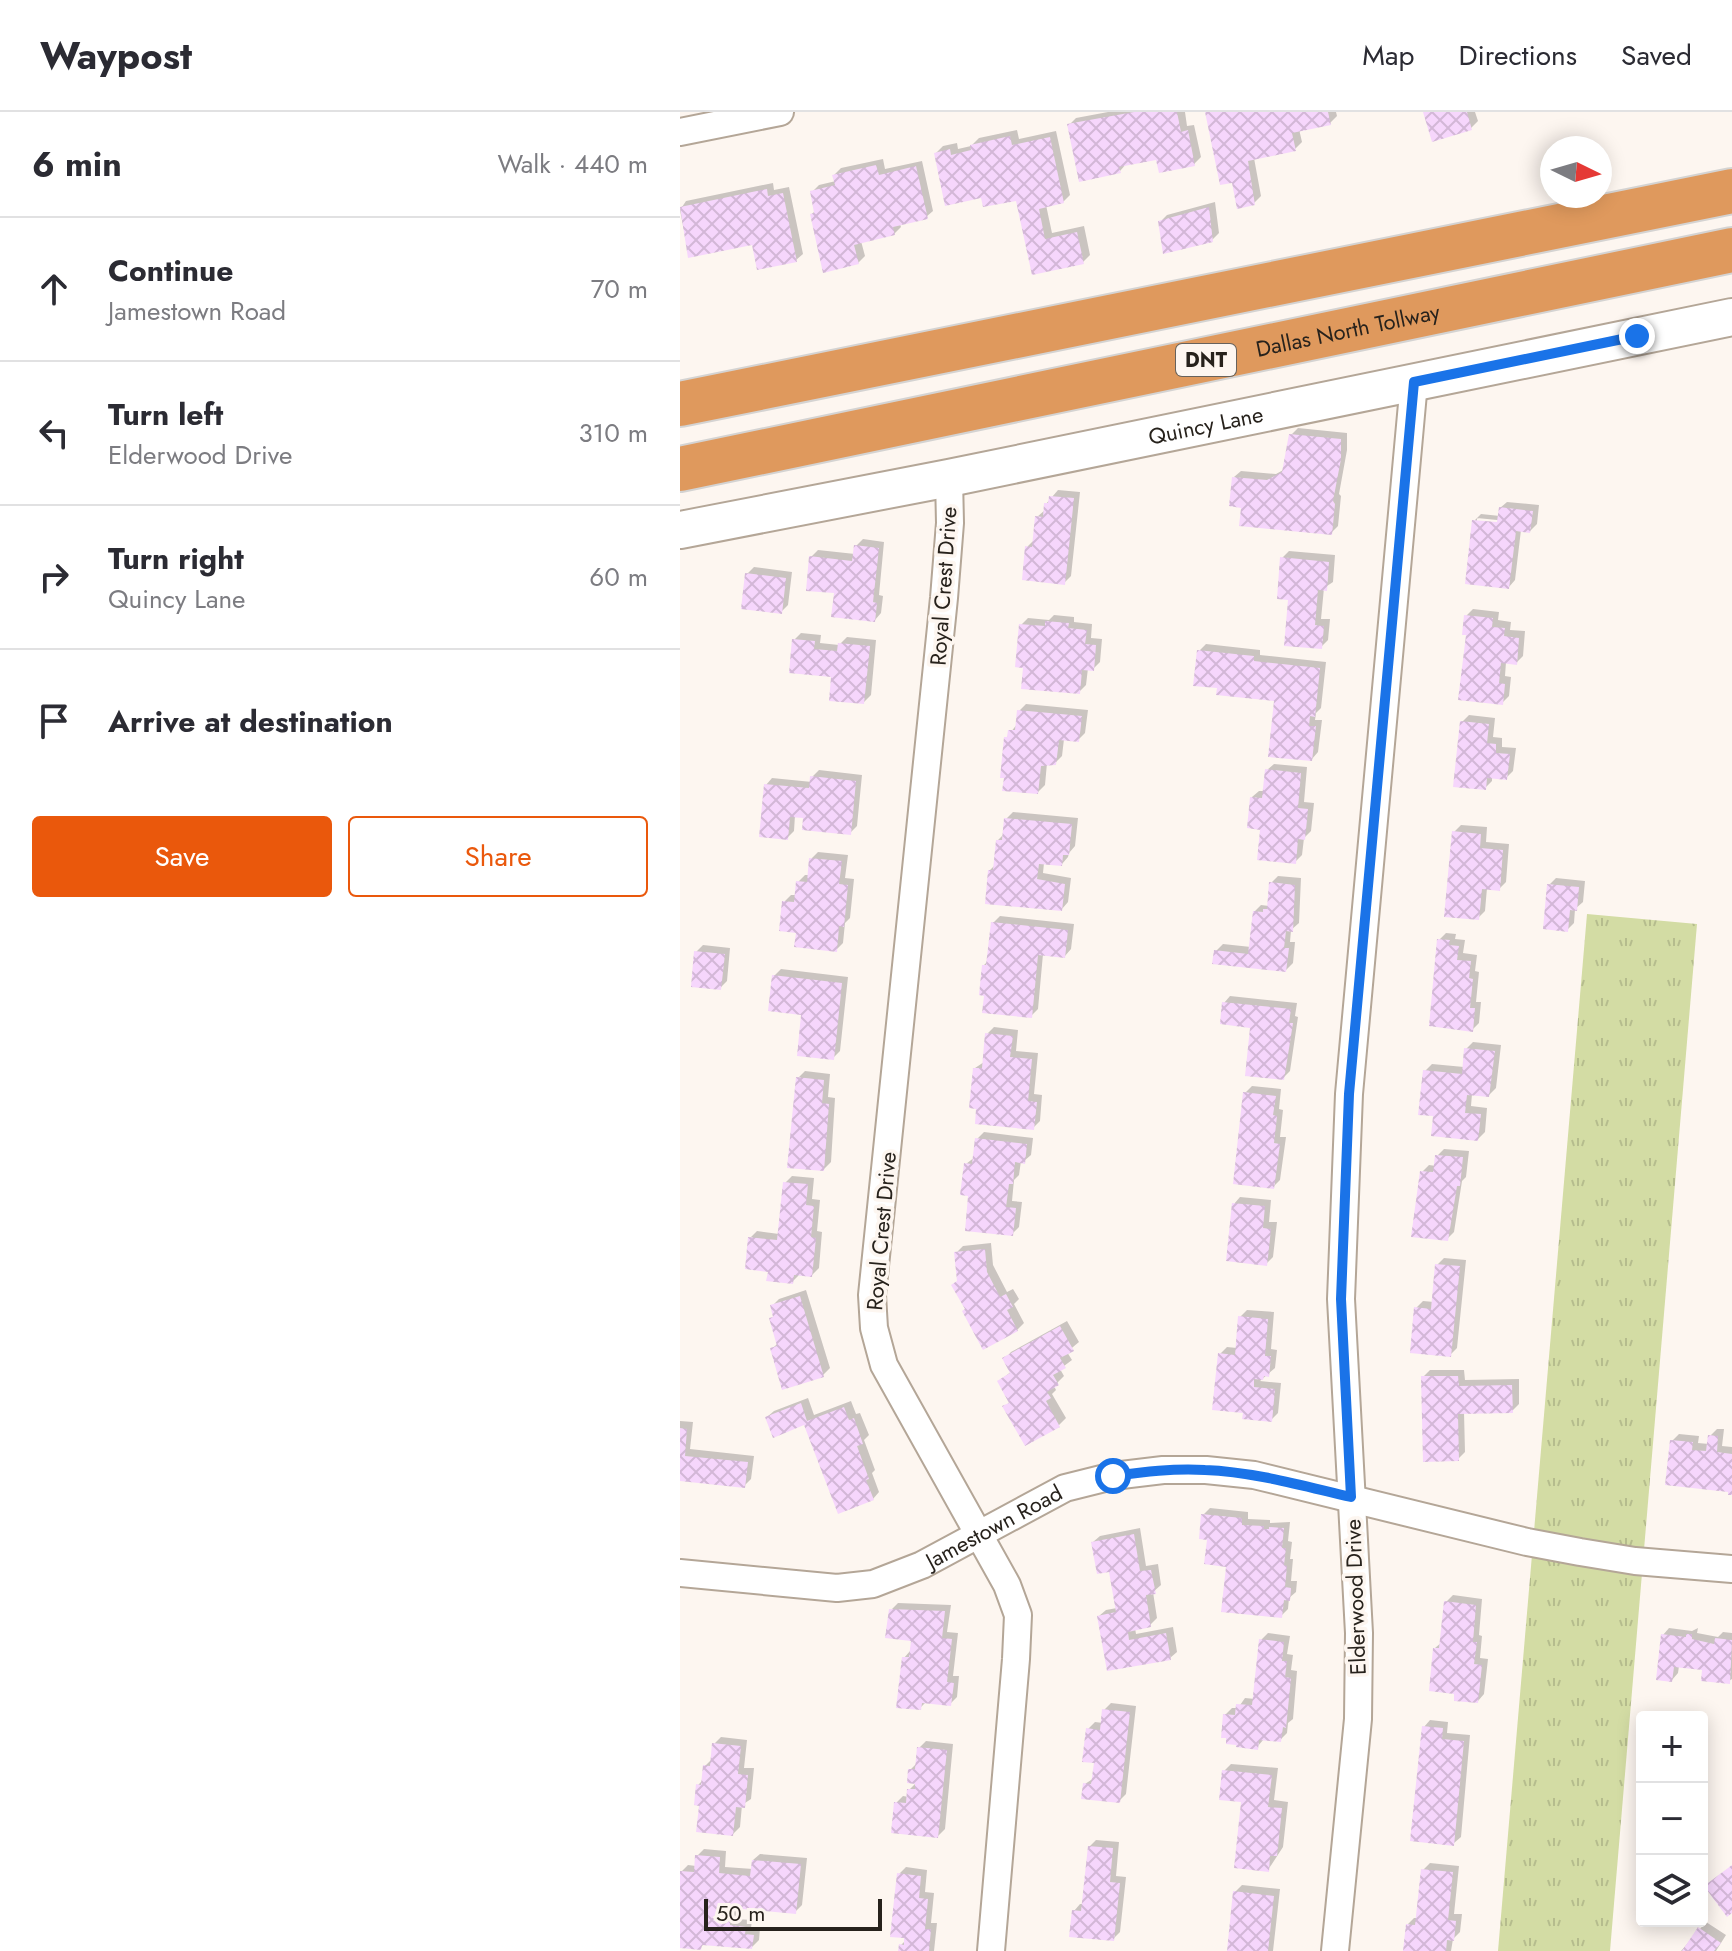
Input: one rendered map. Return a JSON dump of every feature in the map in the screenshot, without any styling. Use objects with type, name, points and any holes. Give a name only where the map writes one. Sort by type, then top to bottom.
[{"type":"highway","points":[[680,404],[1732,191]]},
{"type":"highway","name":"Dallas North Tollway","points":[[680,469],[1732,250]]},
{"type":"street","points":[[680,132],[780,112]]},
{"type":"street","name":"Quincy Lane","points":[[680,530],[949,478],[1732,317]]},
{"type":"street","name":"Elderwood Drive","points":[[1335,1951],[1358,1719],[1359,1633],[1341,1299],[1349,1094],[1414,382]]},
{"type":"street","name":"Royal Crest Drive","points":[[949,478],[950,523],[944,598],[872,1295],[874,1328],[884,1365],[1007,1585],[1018,1615],[991,1951]]},
{"type":"street","name":"Jamestown Road","points":[[680,1573],[837,1588],[873,1584],[922,1565],[1065,1488],[1113,1476],[1163,1470],[1254,1475],[1527,1542],[1635,1561],[1732,1569]]},
{"type":"green space","points":[[1587,914],[1697,924],[1610,1951],[1498,1951]]},
{"type":"building","points":[[1134,112],[1177,112],[1181,132],[1188,130],[1195,166],[1159,173],[1156,160],[1119,167],[1121,173],[1079,182],[1067,124]]},
{"type":"building","points":[[1205,112],[1328,112],[1331,125],[1292,133],[1296,151],[1248,161],[1255,205],[1237,209],[1232,183],[1220,185]]},
{"type":"building","points":[[1423,112],[1467,112],[1472,130],[1432,142]]},
{"type":"building","points":[[1010,136],[1012,145],[1050,137],[1064,203],[1039,209],[1045,239],[1077,232],[1084,264],[1032,275],[1016,201],[983,207],[981,198],[945,206],[934,153],[950,149],[951,155],[971,150],[970,145]]},
{"type":"building","points":[[876,165],[879,175],[916,166],[928,219],[893,227],[895,235],[854,245],[859,264],[823,273],[810,214],[814,213],[810,191],[835,185],[832,175]]},
{"type":"building","points":[[767,189],[768,196],[783,193],[797,262],[757,270],[752,245],[688,258],[680,207]]},
{"type":"building","points":[[1209,207],[1213,242],[1163,254],[1158,221]]},
{"type":"building","points":[[1289,434],[1341,439],[1332,535],[1239,526],[1241,508],[1229,506],[1232,477],[1267,480],[1282,472]]},
{"type":"building","points":[[1049,496],[1074,498],[1065,585],[1022,580],[1025,546],[1032,547],[1035,516],[1043,517],[1044,503],[1048,503]]},
{"type":"building","points":[[1499,507],[1533,511],[1530,533],[1516,531],[1509,589],[1465,584],[1472,520],[1497,522]]},
{"type":"building","points":[[854,545],[879,548],[873,602],[877,603],[875,622],[831,617],[834,593],[806,591],[809,556],[852,561]]},
{"type":"building","points":[[1280,557],[1329,562],[1327,591],[1318,590],[1315,625],[1324,626],[1322,649],[1284,646],[1288,600],[1277,599]]},
{"type":"building","points":[[745,573],[786,578],[782,614],[741,609]]},
{"type":"building","points":[[1464,615],[1493,618],[1492,627],[1505,628],[1504,636],[1519,638],[1517,665],[1501,663],[1499,683],[1505,684],[1503,705],[1458,700],[1466,635],[1462,635]]},
{"type":"building","points":[[1045,621],[1069,623],[1068,628],[1087,630],[1085,644],[1096,645],[1094,671],[1082,670],[1080,694],[1021,689],[1023,668],[1015,667],[1019,624],[1045,626]]},
{"type":"building","points":[[792,639],[815,641],[814,649],[837,651],[838,643],[870,646],[864,704],[829,701],[831,677],[789,673]]},
{"type":"building","points":[[1197,650],[1254,656],[1254,661],[1320,668],[1315,717],[1310,716],[1309,726],[1316,726],[1312,761],[1268,757],[1274,701],[1216,695],[1217,688],[1193,686]]},
{"type":"building","points":[[1017,710],[1082,716],[1079,742],[1059,740],[1056,765],[1041,766],[1038,794],[1002,791],[1004,778],[1000,778],[1004,737],[1007,737],[1008,730],[1015,730]]},
{"type":"building","points":[[1460,721],[1489,724],[1487,743],[1496,744],[1496,753],[1510,754],[1507,780],[1487,778],[1486,790],[1453,787]]},
{"type":"building","points":[[1265,769],[1301,773],[1298,808],[1308,809],[1305,840],[1298,839],[1296,864],[1257,860],[1260,830],[1247,828],[1250,797],[1262,798]]},
{"type":"building","points":[[810,776],[856,781],[851,835],[802,830],[803,818],[790,817],[788,840],[759,837],[764,784],[809,788]]},
{"type":"building","points":[[1004,818],[1072,824],[1069,855],[1063,855],[1062,866],[1039,864],[1037,879],[1065,884],[1062,911],[985,904],[988,870],[993,870],[996,840],[1002,840]]},
{"type":"building","points":[[1452,831],[1481,834],[1480,848],[1503,850],[1500,891],[1482,889],[1479,920],[1444,917]]},
{"type":"building","points":[[809,858],[842,861],[839,884],[848,885],[844,927],[839,926],[837,952],[794,947],[796,933],[779,931],[782,901],[794,902],[796,881],[807,882]]},
{"type":"building","points":[[1269,882],[1295,885],[1293,932],[1286,931],[1284,948],[1289,948],[1286,972],[1212,964],[1214,950],[1248,954],[1253,911],[1263,912],[1267,909]]},
{"type":"building","points":[[1547,884],[1579,887],[1577,911],[1570,910],[1568,932],[1543,929]]},
{"type":"building","points":[[991,922],[1068,930],[1065,958],[1038,955],[1032,1018],[982,1013],[984,996],[979,995]]},
{"type":"building","points":[[1437,939],[1450,940],[1449,945],[1459,946],[1457,960],[1471,961],[1470,1008],[1475,1008],[1473,1032],[1429,1026]]},
{"type":"building","points":[[694,951],[725,954],[721,990],[691,987]]},
{"type":"building","points":[[772,975],[842,983],[834,1060],[797,1056],[801,1015],[768,1011]]},
{"type":"building","points":[[1222,1002],[1291,1009],[1289,1023],[1293,1023],[1284,1080],[1245,1076],[1250,1028],[1220,1024]]},
{"type":"building","points":[[985,1033],[1013,1036],[1010,1057],[1032,1059],[1028,1101],[1037,1102],[1034,1130],[975,1124],[976,1109],[969,1108],[973,1068],[982,1068]]},
{"type":"building","points":[[1464,1048],[1495,1051],[1489,1097],[1467,1095],[1465,1113],[1481,1114],[1478,1141],[1431,1136],[1433,1116],[1418,1115],[1423,1070],[1462,1074]]},
{"type":"building","points":[[796,1077],[824,1080],[822,1103],[829,1104],[824,1171],[787,1168]]},
{"type":"building","points":[[1243,1092],[1276,1096],[1274,1143],[1280,1144],[1274,1189],[1233,1184]]},
{"type":"building","points":[[975,1138],[1027,1144],[1025,1164],[1015,1162],[1013,1184],[1009,1184],[1006,1207],[1016,1208],[1013,1236],[965,1231],[968,1196],[960,1195],[964,1163],[972,1164]]},
{"type":"building","points":[[1435,1155],[1463,1157],[1448,1241],[1411,1237],[1420,1171],[1433,1172]]},
{"type":"building","points":[[783,1182],[808,1184],[806,1205],[814,1206],[811,1237],[816,1238],[812,1277],[794,1275],[793,1284],[766,1281],[768,1272],[745,1269],[748,1237],[777,1240]]},
{"type":"building","points":[[1232,1203],[1265,1206],[1263,1228],[1271,1229],[1267,1266],[1226,1261]]},
{"type":"building","points":[[985,1249],[987,1272],[1000,1297],[1006,1294],[1013,1307],[1007,1310],[1018,1331],[983,1350],[951,1285],[957,1281],[954,1252]]},
{"type":"building","points":[[1435,1264],[1460,1266],[1451,1357],[1410,1353],[1414,1307],[1431,1309]]},
{"type":"building","points":[[800,1296],[824,1377],[782,1390],[770,1348],[777,1346],[769,1318],[773,1317],[770,1305]]},
{"type":"building","points":[[1238,1316],[1268,1319],[1265,1356],[1271,1356],[1269,1377],[1254,1379],[1254,1387],[1275,1389],[1272,1422],[1242,1419],[1243,1413],[1212,1410],[1218,1353],[1235,1355]]},
{"type":"building","points":[[1060,1326],[1074,1351],[1060,1358],[1066,1368],[1053,1375],[1059,1385],[1047,1392],[1051,1398],[1046,1401],[1060,1427],[1025,1446],[1002,1406],[1009,1403],[997,1381],[1010,1373],[1002,1358]]},
{"type":"building","points":[[1421,1376],[1458,1376],[1459,1386],[1512,1385],[1513,1413],[1458,1414],[1459,1461],[1423,1462]]},
{"type":"building","points":[[801,1403],[807,1421],[844,1407],[849,1420],[854,1418],[863,1444],[857,1446],[874,1500],[838,1514],[804,1425],[773,1438],[765,1417]]},
{"type":"building","points":[[680,1428],[687,1429],[685,1456],[748,1462],[745,1488],[680,1481]]},
{"type":"building","points":[[1708,1435],[1718,1436],[1717,1452],[1732,1454],[1732,1495],[1665,1485],[1670,1440],[1693,1442],[1692,1450],[1706,1451]]},
{"type":"building","points":[[1201,1514],[1242,1518],[1242,1525],[1264,1526],[1264,1529],[1284,1528],[1285,1587],[1291,1588],[1290,1601],[1284,1600],[1282,1618],[1221,1612],[1226,1567],[1204,1564],[1207,1540],[1199,1539]]},
{"type":"building","points":[[1134,1534],[1140,1571],[1151,1570],[1156,1594],[1146,1595],[1151,1627],[1128,1632],[1129,1640],[1166,1633],[1171,1660],[1107,1671],[1097,1616],[1116,1612],[1109,1572],[1097,1574],[1091,1542]]},
{"type":"building","points":[[1444,1601],[1476,1605],[1474,1664],[1482,1665],[1478,1703],[1454,1701],[1454,1694],[1429,1691],[1433,1648],[1439,1648]]},
{"type":"building","points":[[889,1609],[945,1611],[942,1638],[952,1639],[947,1682],[954,1683],[951,1706],[922,1703],[921,1710],[896,1708],[902,1657],[909,1657],[911,1641],[885,1638]]},
{"type":"building","points":[[1661,1634],[1686,1637],[1686,1634],[1692,1634],[1692,1639],[1714,1644],[1715,1638],[1732,1640],[1730,1684],[1701,1681],[1702,1670],[1674,1667],[1672,1682],[1656,1680]]},
{"type":"building","points":[[1259,1639],[1284,1642],[1282,1661],[1287,1661],[1285,1677],[1291,1678],[1286,1728],[1283,1727],[1281,1742],[1259,1740],[1258,1750],[1226,1744],[1226,1738],[1221,1738],[1223,1714],[1235,1715],[1236,1704],[1252,1705]]},
{"type":"building","points":[[1102,1709],[1130,1712],[1120,1803],[1081,1799],[1083,1783],[1091,1784],[1094,1763],[1082,1762],[1086,1728],[1100,1730]]},
{"type":"building","points":[[1422,1726],[1443,1728],[1442,1739],[1464,1741],[1454,1846],[1410,1841]]},
{"type":"building","points":[[712,1743],[741,1746],[738,1774],[748,1775],[745,1808],[736,1807],[733,1836],[696,1832],[699,1806],[694,1805],[696,1784],[701,1785],[703,1765],[710,1766]]},
{"type":"building","points":[[917,1747],[947,1750],[938,1838],[891,1833],[894,1802],[906,1803],[907,1789],[915,1789],[915,1784],[907,1783],[908,1769],[915,1769]]},
{"type":"building","points":[[1222,1770],[1272,1775],[1268,1807],[1282,1808],[1277,1856],[1270,1856],[1269,1872],[1234,1868],[1241,1802],[1219,1800]]},
{"type":"building","points":[[1088,1846],[1113,1848],[1110,1882],[1120,1883],[1114,1941],[1069,1937],[1072,1910],[1081,1911]]},
{"type":"building","points":[[695,1855],[720,1857],[719,1873],[750,1876],[752,1860],[801,1864],[796,1914],[731,1908],[730,1925],[746,1927],[745,1934],[754,1935],[752,1949],[702,1945],[701,1950],[680,1948],[680,1871],[694,1872]]},
{"type":"building","points":[[1732,1865],[1732,1913],[1727,1917],[1708,1891],[1708,1883]]},
{"type":"building","points":[[1421,1869],[1453,1872],[1448,1920],[1456,1921],[1454,1941],[1447,1940],[1446,1951],[1403,1951],[1406,1924],[1415,1925]]},
{"type":"building","points":[[897,1873],[921,1876],[919,1898],[928,1899],[925,1929],[931,1929],[929,1951],[898,1951],[899,1944],[904,1945],[904,1938],[890,1937]]},
{"type":"building","points":[[1233,1891],[1274,1896],[1268,1951],[1227,1951]]},
{"type":"building","points":[[1698,1927],[1721,1943],[1714,1951],[1682,1951]]},
{"type":"route","points":[[1113,1476],[1163,1470],[1206,1470],[1254,1475],[1351,1497],[1341,1299],[1349,1094],[1414,382],[1637,336]]}]
